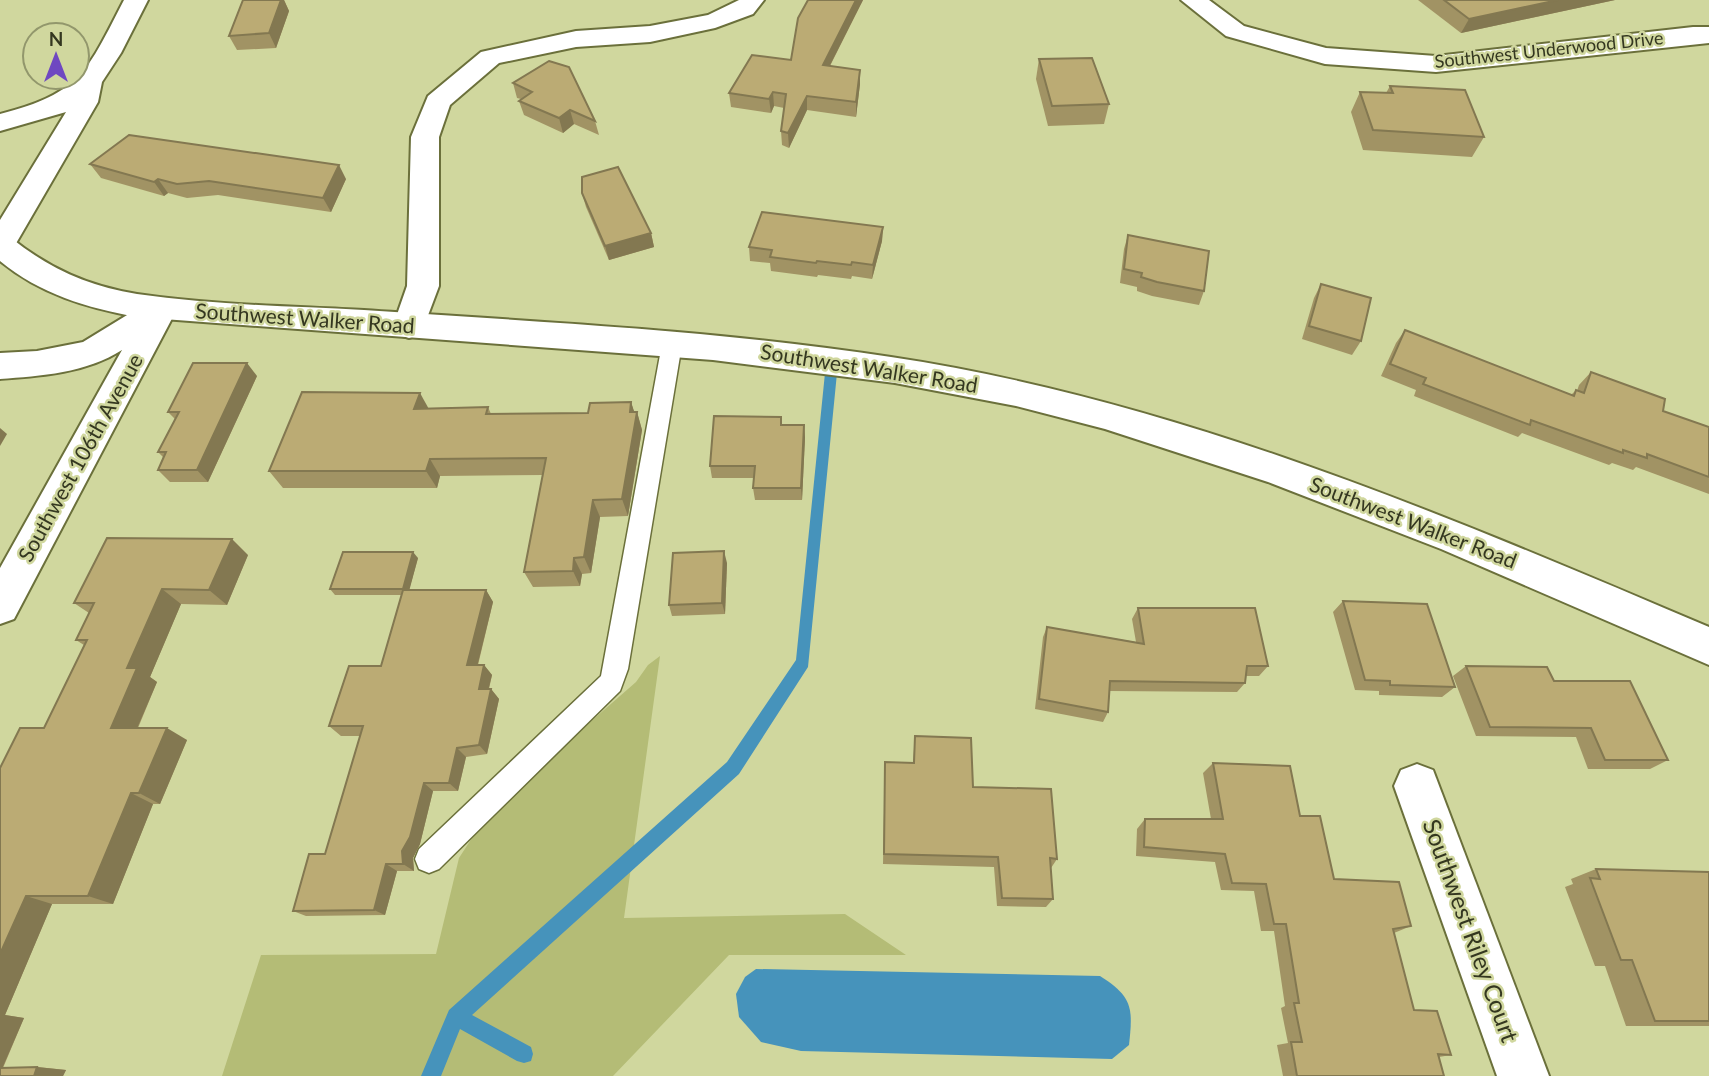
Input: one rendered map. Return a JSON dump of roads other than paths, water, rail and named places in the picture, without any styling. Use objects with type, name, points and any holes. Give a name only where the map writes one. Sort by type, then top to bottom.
[{"type":"street","points":[[91,79],[136,0]]},
{"type":"street","points":[[409,326],[423,286],[425,136],[438,102],[490,57],[576,39],[650,34],[715,21],[744,9],[752,0]]},
{"type":"street","name":"Southwest Underwood Drive","points":[[1194,0],[1236,31],[1325,56],[1436,64],[1709,35]]},
{"type":"street","points":[[0,123],[59,104],[81,91]]},
{"type":"street","points":[[0,245],[85,102],[88,91]]},
{"type":"street","name":"Southwest Walker Road","points":[[0,245],[21,264],[67,290],[103,300],[161,309],[673,344],[797,356],[888,368],[1013,392],[1092,412],[1279,471],[1525,567],[1709,646]]},
{"type":"street","points":[[0,366],[37,365],[92,353],[161,309]]},
{"type":"street","name":"Southwest 106th Avenue","points":[[0,606],[161,309]]},
{"type":"street","name":"Southwest Riley Court","points":[[1416,786],[1523,1076]]},
{"type":"lane","points":[[429,859],[611,683],[616,669],[673,344]]},
{"type":"water","points":[[756,969],[1100,976],[1119,990],[1128,1004],[1131,1022],[1129,1045],[1112,1059],[801,1051],[761,1042],[739,1017],[736,994],[745,977]]},
{"type":"waterway","points":[[456,1017],[733,768],[803,662],[831,373]]},
{"type":"waterway","points":[[431,1076],[456,1017]]},
{"type":"waterway","points":[[456,1017],[524,1054]]}]
